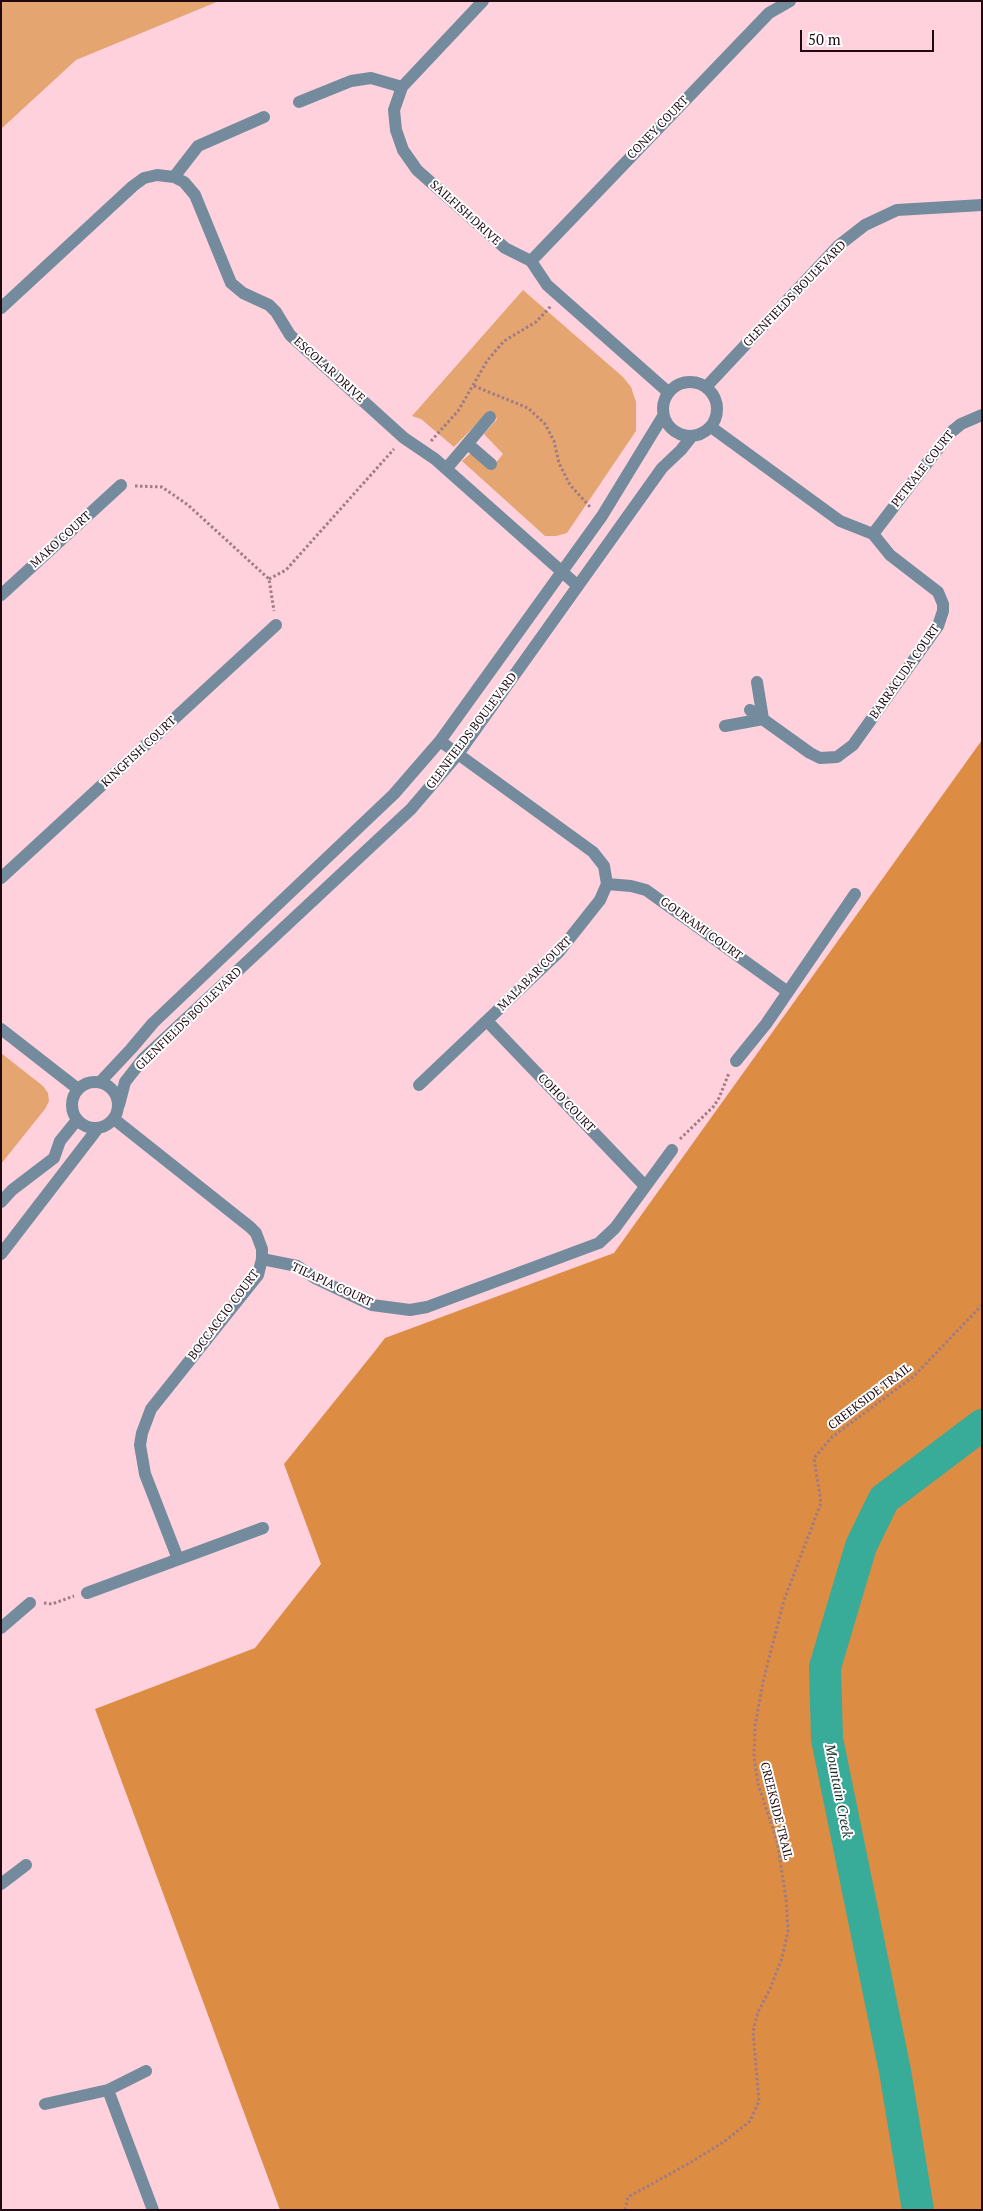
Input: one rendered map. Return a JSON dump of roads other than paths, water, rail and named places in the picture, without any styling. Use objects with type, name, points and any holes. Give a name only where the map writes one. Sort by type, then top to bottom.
[{"type":"street","name":"SAILFISH DRIVE","points":[[483,1],[402,88],[394,110],[396,130],[403,150],[417,170],[505,248],[531,261],[547,285],[668,392]]},
{"type":"street","name":"CONEY COURT","points":[[531,261],[769,13],[790,1]]},
{"type":"street","points":[[299,102],[351,81],[371,78],[402,88]]},
{"type":"street","points":[[1,308],[144,178],[157,175],[174,177],[198,146],[264,117]]},
{"type":"street","name":"ESCOLAR DRIVE","points":[[174,177],[184,182],[194,195],[231,283],[243,293],[268,305],[276,312],[290,335],[404,438],[446,469],[578,586]]},
{"type":"street","name":"GLENFIELDS BOULEVARD","points":[[706,387],[838,246],[865,225],[897,210],[982,205]]},
{"type":"street","points":[[687,381],[696,382],[706,387],[716,400],[717,409],[711,426],[705,431],[692,436],[674,431],[667,425],[663,416],[663,402],[668,392],[678,384],[687,381]]},
{"type":"street","name":"PETRALE COURT","points":[[873,534],[950,432],[961,424],[982,415]]},
{"type":"street","name":"GLENFIELDS BOULEVARD","points":[[100,1082],[132,1049],[153,1023],[394,794],[440,741],[602,516],[663,416]]},
{"type":"street","points":[[446,469],[490,417]]},
{"type":"street","name":"BARRACUDA COURT","points":[[711,426],[840,521],[873,534],[890,555],[938,592],[943,604],[943,611],[938,626],[853,744],[837,757],[820,758],[810,753],[750,710]]},
{"type":"street","name":"GLENFIELDS BOULEVARD","points":[[119,1105],[126,1082],[143,1059],[411,810],[458,754],[662,468],[681,450],[692,436]]},
{"type":"street","points":[[468,444],[491,464]]},
{"type":"street","name":"MAKO COURT","points":[[1,595],[122,485]]},
{"type":"street","name":"KINGFISH COURT","points":[[1,878],[276,625]]},
{"type":"street","points":[[725,726],[763,719],[757,682]]},
{"type":"street","points":[[440,741],[593,852],[604,866],[606,884]]},
{"type":"street","name":"GOURAMI COURT","points":[[606,884],[631,886],[646,890],[788,992]]},
{"type":"street","name":"MALABAR COURT","points":[[419,1085],[488,1021],[569,941],[600,900],[606,884]]},
{"type":"street","points":[[736,1061],[766,1024],[855,894]]},
{"type":"street","name":"COHO COURT","points":[[488,1021],[645,1186]]},
{"type":"street","points":[[1,1029],[78,1089]]},
{"type":"street","points":[[100,1082],[112,1089],[117,1096],[119,1105],[114,1118],[108,1124],[98,1128],[90,1128],[77,1120],[72,1110],[72,1102],[78,1089],[84,1084],[100,1082]]},
{"type":"street","name":"BOCCACCIO COURT","points":[[114,1118],[250,1227],[260,1242],[262,1259],[258,1275],[151,1410],[142,1433],[140,1445],[145,1474],[178,1560]]},
{"type":"street","points":[[1,1202],[12,1190],[54,1158],[60,1141],[77,1120]]},
{"type":"street","points":[[1,1254],[98,1128]]},
{"type":"street","points":[[645,1186],[672,1150]]},
{"type":"street","name":"TILAPIA COURT","points":[[262,1259],[297,1266],[315,1278],[372,1305],[410,1310],[418,1309],[599,1243],[615,1228],[645,1186]]},
{"type":"street","points":[[87,1593],[263,1528]]},
{"type":"street","points":[[1,1628],[30,1603]]},
{"type":"street","points":[[1,1884],[26,1865]]},
{"type":"street","points":[[45,2104],[108,2090],[146,2070]]},
{"type":"street","points":[[108,2090],[153,2210]]},
{"type":"waterway","name":"Mountain Creek","points":[[918,2210],[895,2071],[827,1739],[825,1667],[861,1546],[884,1499],[982,1425]]}]
